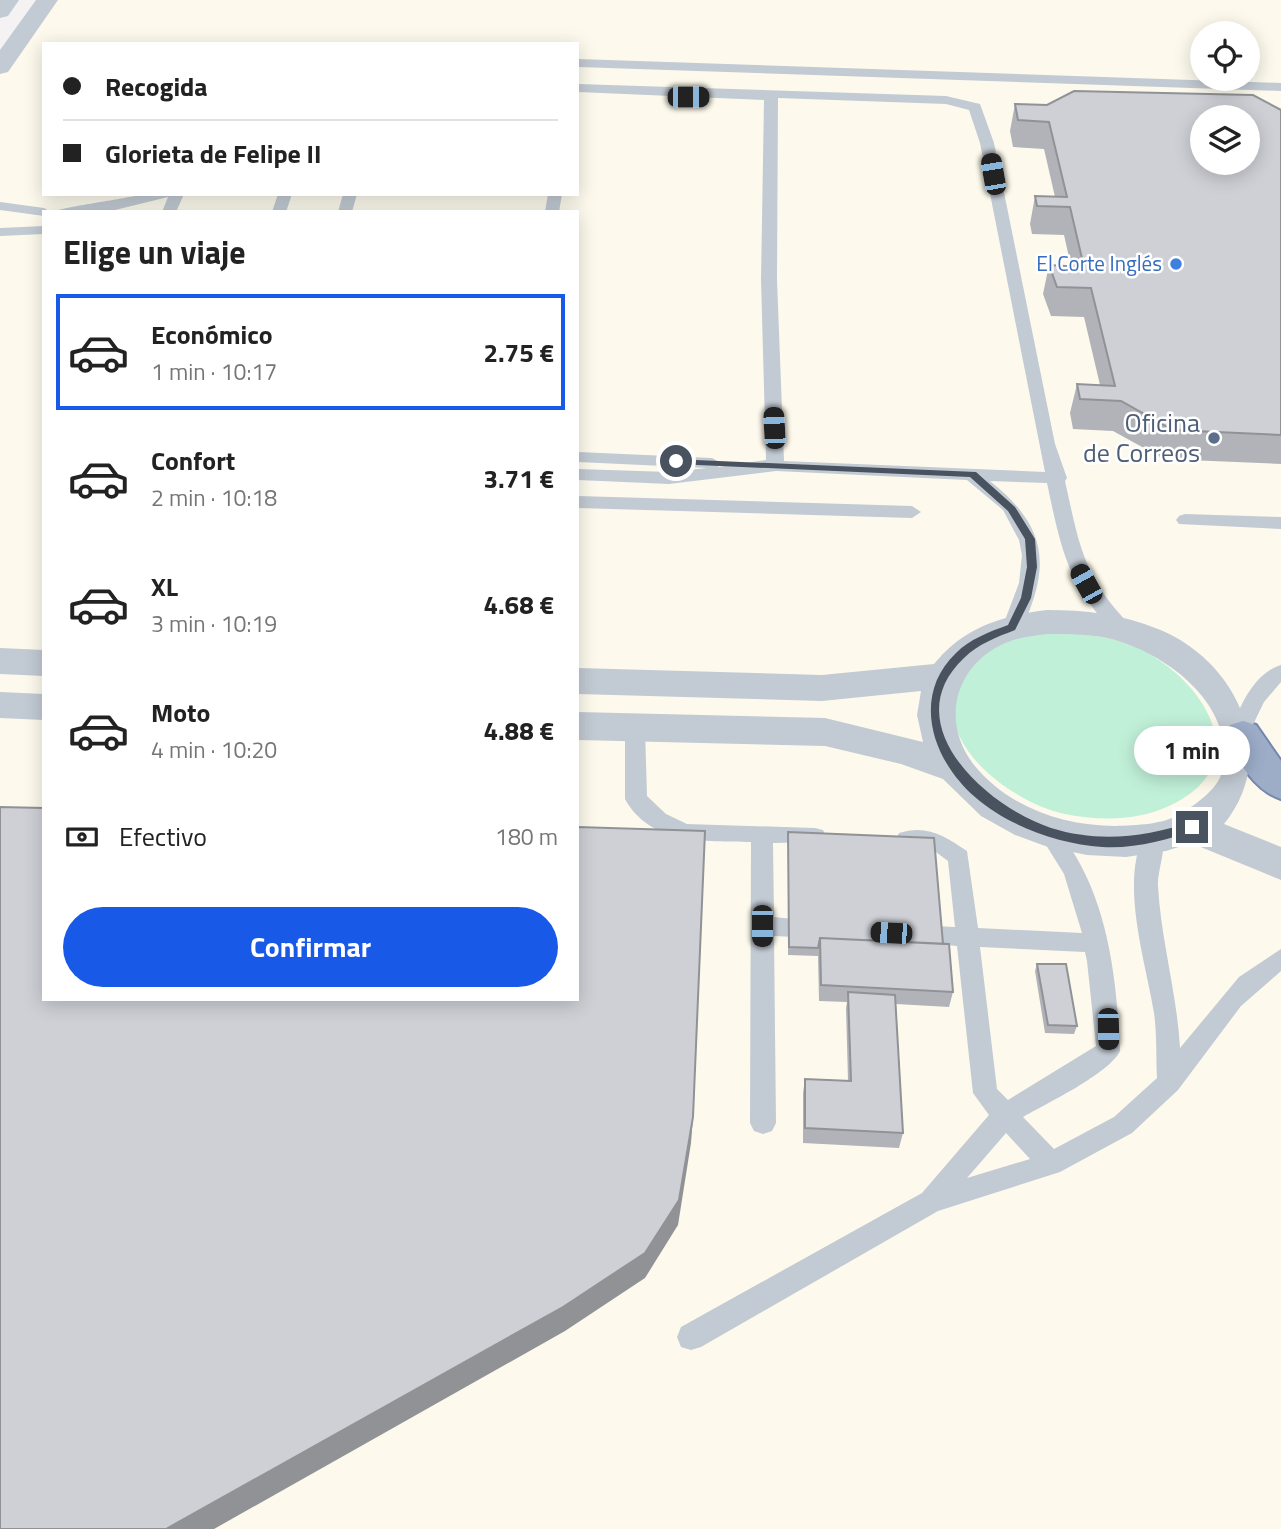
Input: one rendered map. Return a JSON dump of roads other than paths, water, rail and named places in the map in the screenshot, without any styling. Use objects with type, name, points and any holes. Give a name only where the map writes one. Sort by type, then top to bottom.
[{"type":"highway","points":[[1242,733],[1267,772],[1281,784]]},
{"type":"street","points":[[0,11],[8,0]]},
{"type":"street","points":[[0,67],[47,0]]},
{"type":"street","points":[[1047,622],[1084,622],[1122,629],[1165,646],[1201,671],[1228,701],[1242,733],[1242,771],[1225,802],[1192,827],[1153,839],[1102,842],[1049,832],[1011,816],[979,794],[955,768],[938,736],[934,705],[944,676],[960,655],[983,639],[1012,628],[1047,622]]},
{"type":"street","points":[[0,661],[42,663]]},
{"type":"street","points":[[579,681],[822,688],[944,676]]},
{"type":"street","points":[[0,705],[42,707]]},
{"type":"street","points":[[579,726],[825,732],[907,751],[955,768]]},
{"type":"street","points":[[1192,827],[1281,864]]},
{"type":"lane","points":[[579,63],[1281,88]]},
{"type":"lane","points":[[579,88],[946,100],[975,107],[987,143],[1046,443],[1058,478],[1078,569],[1095,599],[1122,629]]},
{"type":"lane","points":[[579,98],[771,96]]},
{"type":"lane","points":[[771,96],[769,280],[775,466]]},
{"type":"lane","points":[[87,210],[155,196]]},
{"type":"lane","points":[[0,206],[42,212]]},
{"type":"lane","points":[[0,232],[42,230]]},
{"type":"lane","points":[[579,457],[1058,478]]},
{"type":"lane","points":[[579,475],[669,478],[775,466]]},
{"type":"lane","points":[[973,475],[1012,509],[1030,539],[1032,567],[1026,598],[1012,628]]},
{"type":"lane","points":[[579,502],[912,512]]},
{"type":"lane","points":[[1185,520],[1281,523]]},
{"type":"lane","points":[[1242,733],[1251,705],[1272,678],[1281,672]]},
{"type":"lane","points":[[635,729],[636,799],[658,820],[685,832],[841,837]]},
{"type":"lane","points":[[932,1201],[1006,1114],[1068,1079],[1108,1051],[1107,1007],[1075,875],[1049,832]]},
{"type":"lane","points":[[762,835],[763,1123]]},
{"type":"lane","points":[[881,838],[933,839],[959,857],[985,1093],[1051,1164]]},
{"type":"lane","points":[[1153,839],[1146,876],[1149,930],[1166,1016],[1169,1082]]},
{"type":"lane","points":[[762,926],[831,930]]},
{"type":"lane","points":[[886,933],[1093,943]]},
{"type":"lane","points":[[691,1337],[932,1201],[1051,1164],[1123,1125],[1169,1082],[1209,1027],[1256,974],[1281,959]]},
{"type":"place","name":"El Corte Inglés","points":[[1176,264]]},
{"type":"place","name":"Oficina de Correos","points":[[1214,438]]}]
